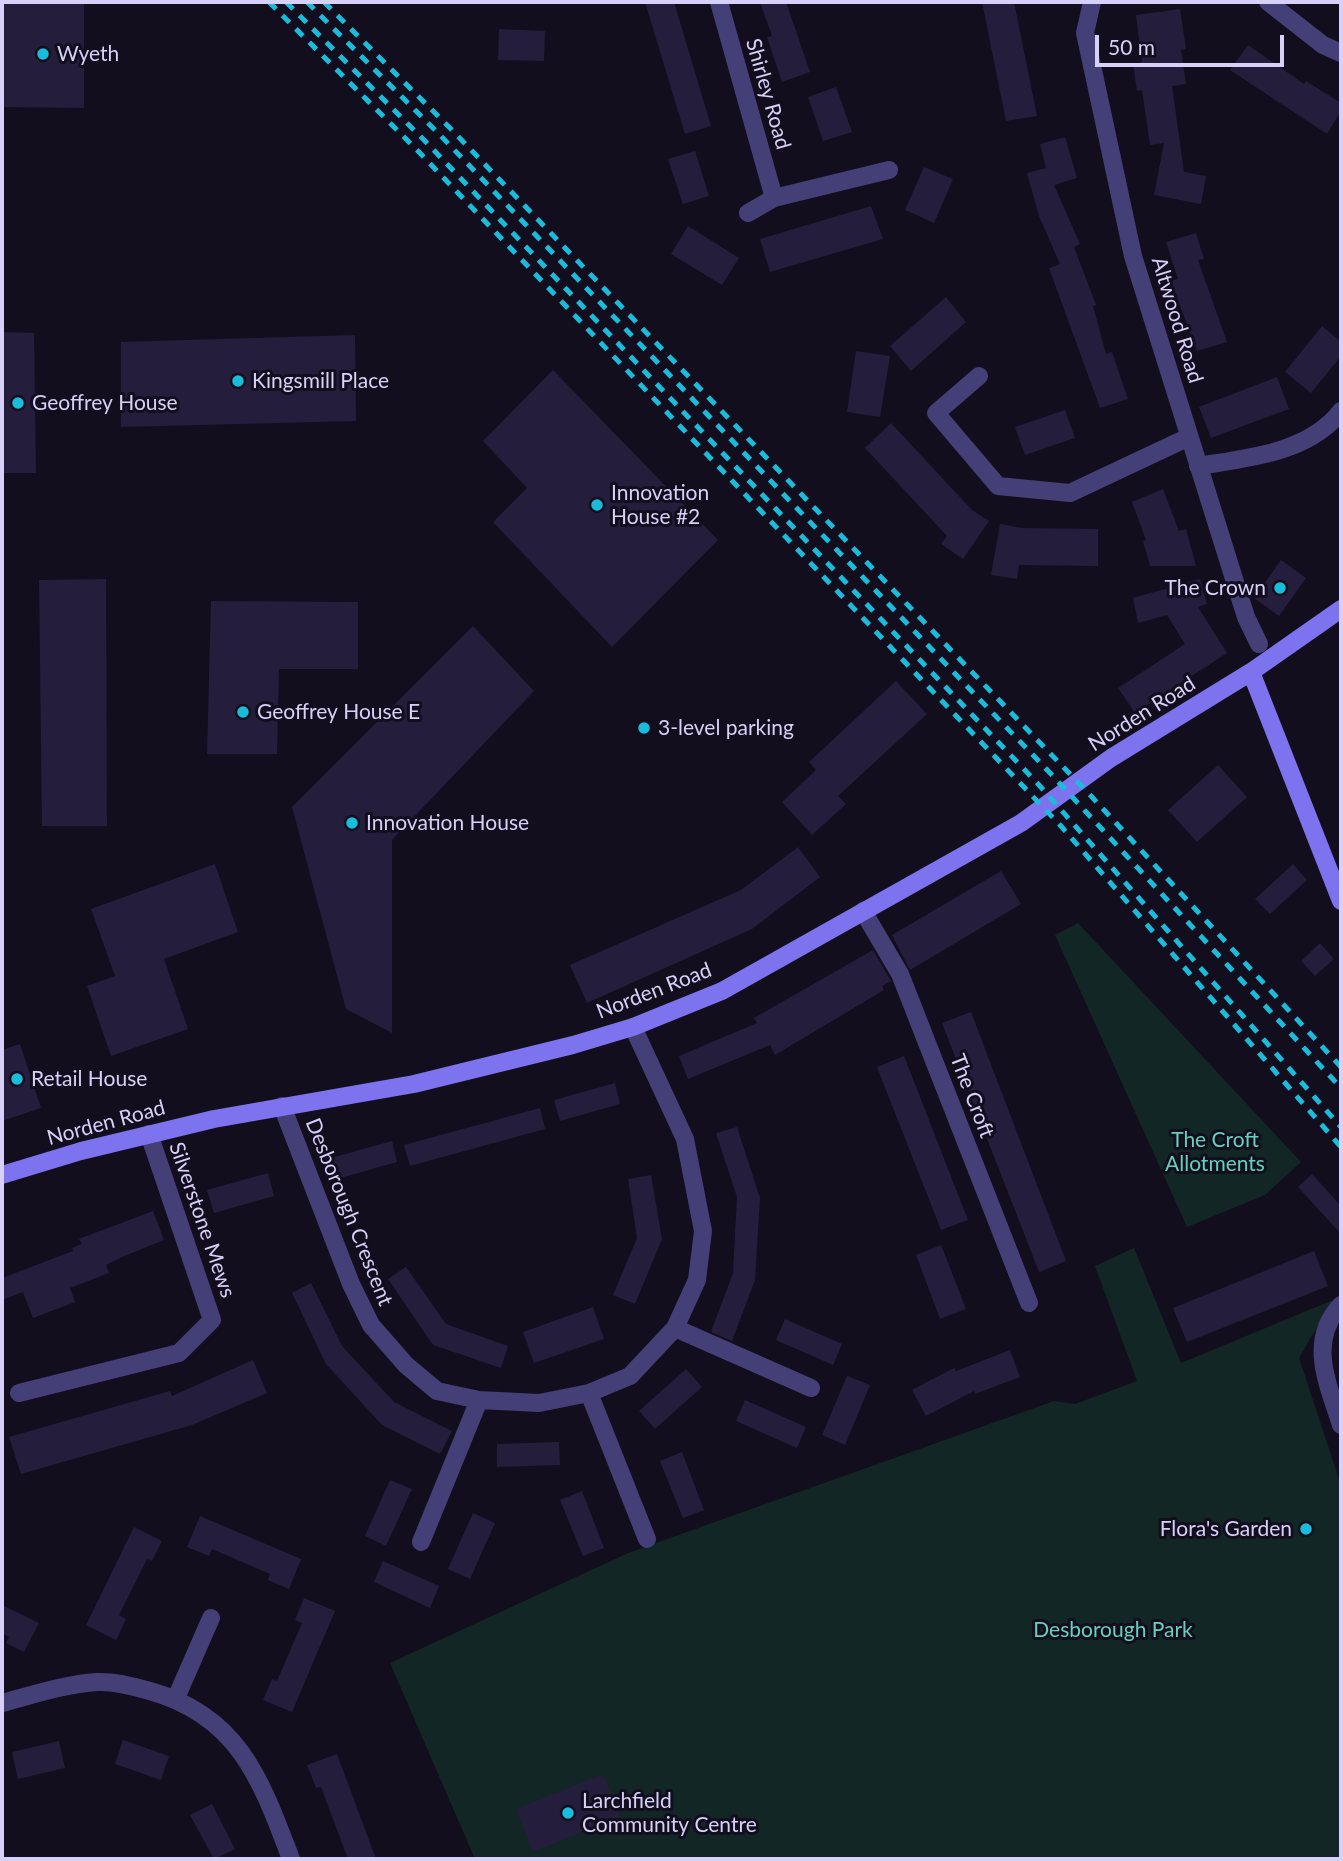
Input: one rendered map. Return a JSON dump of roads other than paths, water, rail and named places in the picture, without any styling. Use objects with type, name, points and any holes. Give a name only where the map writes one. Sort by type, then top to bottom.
[{"type":"street","name":"Shirley Road","points":[[719,2],[774,198]]},
{"type":"street","name":"Altwood Road","points":[[1092,2],[1086,33],[1133,256],[1246,617],[1259,644]]},
{"type":"street","points":[[1268,2],[1323,45],[1341,52]]},
{"type":"street","points":[[748,213],[774,198],[889,170]]},
{"type":"street","points":[[979,376],[936,413],[998,486],[1070,493],[1189,437]]},
{"type":"street","points":[[1198,466],[1271,454],[1328,428],[1341,411]]},
{"type":"street","name":"Norden Road","points":[[2,1175],[149,1134],[282,1106],[414,1084],[633,1027],[722,991],[1021,823],[1111,758],[1251,672],[1341,609]]},
{"type":"street","points":[[1251,672],[1341,901]]},
{"type":"street","name":"The Croft","points":[[863,911],[900,974],[1029,1303]]},
{"type":"street","name":"Desborough Crescent","points":[[282,1106],[351,1284],[371,1325],[406,1365],[437,1391],[480,1400],[539,1404],[589,1393],[631,1376],[675,1328],[697,1280],[703,1231],[685,1139],[633,1027]]},
{"type":"street","name":"Silverstone Mews","points":[[19,1394],[179,1353],[212,1320],[149,1134]]},
{"type":"street","points":[[1341,1305],[1328,1326],[1320,1358],[1341,1425]]},
{"type":"street","points":[[675,1328],[811,1388]]},
{"type":"street","points":[[589,1393],[647,1539]]},
{"type":"street","points":[[421,1542],[480,1400]]},
{"type":"street","points":[[176,1698],[211,1618]]},
{"type":"street","points":[[2,1703],[98,1682],[130,1685],[176,1698],[221,1727],[246,1755],[266,1793],[291,1859]]},
{"type":"railway","points":[[269,2],[418,151],[1060,825],[1341,1147]]},
{"type":"railway","points":[[286,2],[428,144],[1039,785],[1341,1127]]},
{"type":"railway","points":[[307,2],[440,135],[1051,774],[1341,1088]]},
{"type":"railway","points":[[324,2],[450,128],[1092,797],[1341,1067]]},
{"type":"place","name":"Wyeth","points":[[43,54]]},
{"type":"place","name":"Kingsmill Place","points":[[238,381]]},
{"type":"place","name":"Geoffrey House","points":[[18,403]]},
{"type":"place","name":"Innovation House #2","points":[[597,505]]},
{"type":"place","name":"The Crown","points":[[1280,588]]},
{"type":"place","name":"Geoffrey House E","points":[[243,712]]},
{"type":"place","name":"3-level parking","points":[[644,728]]},
{"type":"place","name":"Innovation House","points":[[352,823]]},
{"type":"place","name":"Retail House","points":[[17,1079]]},
{"type":"place","name":"Flora's Garden","points":[[1306,1529]]},
{"type":"place","name":"Larchfield Community Centre","points":[[568,1813]]},
{"type":"park label","name":"The Croft Allotments","points":[[1215,1152]]},
{"type":"park label","name":"Desborough Park","points":[[1113,1630]]}]
